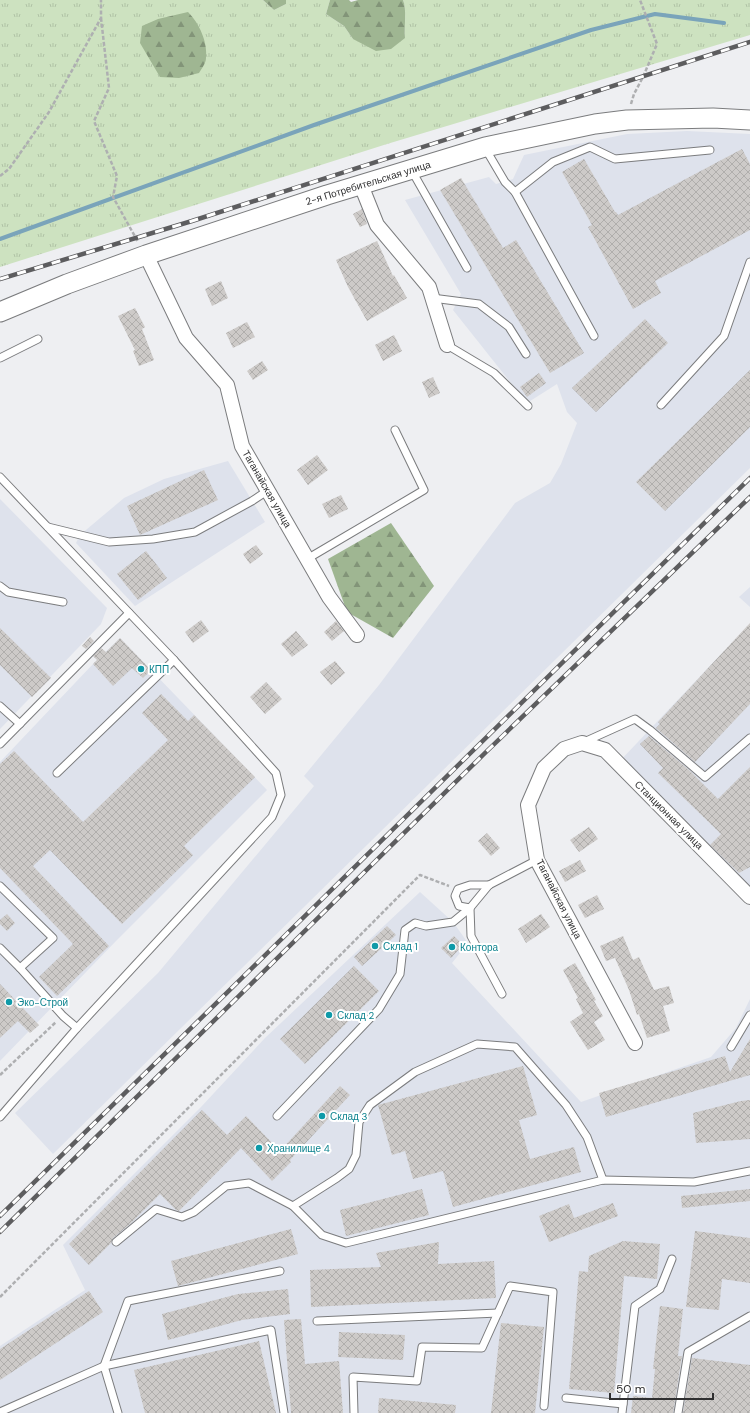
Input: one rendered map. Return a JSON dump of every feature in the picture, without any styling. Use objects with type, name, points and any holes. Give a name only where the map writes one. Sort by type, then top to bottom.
[{"type":"street","name":"2-я Потребительская улица","points":[[0,312],[67,284],[146,255],[361,185],[485,147],[595,124],[627,120],[713,118],[750,120]]},
{"type":"street","points":[[361,185],[377,225],[429,287],[447,345]]},
{"type":"street","name":"Таганайская улица","points":[[146,255],[186,338],[227,384],[242,446],[329,597],[357,635]]},
{"type":"street","name":"Таганайская улица","points":[[582,743],[564,749],[544,768],[528,805],[537,860],[635,1043]]},
{"type":"street","name":"Станционная улица","points":[[582,743],[604,750],[750,897]]},
{"type":"lane","points":[[485,147],[505,182],[515,192],[594,336]]},
{"type":"lane","points":[[515,192],[553,162],[590,147],[615,159],[710,150]]},
{"type":"lane","points":[[411,170],[467,268]]},
{"type":"lane","points":[[661,405],[724,336],[750,262]]},
{"type":"lane","points":[[432,298],[480,304],[509,327],[526,354]]},
{"type":"lane","points":[[0,358],[38,339]]},
{"type":"lane","points":[[447,345],[494,373],[528,406]]},
{"type":"lane","points":[[307,559],[424,490],[395,430]]},
{"type":"lane","points":[[0,477],[174,660],[276,773],[281,794],[272,817],[77,1028],[0,1117]]},
{"type":"lane","points":[[48,527],[109,542],[160,538],[194,532],[268,491]]},
{"type":"lane","points":[[0,586],[8,592],[63,602]]},
{"type":"lane","points":[[0,744],[129,613]]},
{"type":"lane","points":[[57,773],[174,660]]},
{"type":"lane","points":[[0,706],[20,724]]},
{"type":"lane","points":[[582,743],[635,719],[705,776],[750,738]]},
{"type":"lane","points":[[277,1116],[378,1010],[400,974],[405,930],[415,922],[426,926],[453,922],[470,908],[489,885],[537,860]]},
{"type":"lane","points":[[470,908],[459,906],[455,896],[458,889],[470,886],[489,885]]},
{"type":"lane","points":[[0,886],[53,938],[20,968]]},
{"type":"lane","points":[[470,908],[471,936],[502,994]]},
{"type":"lane","points":[[0,948],[63,1016],[77,1028]]},
{"type":"lane","points":[[731,1047],[750,1015]]},
{"type":"lane","points":[[293,1206],[338,1178],[349,1169],[356,1154],[359,1122],[370,1105],[415,1072],[477,1044],[515,1046],[566,1105],[586,1137],[603,1180]]},
{"type":"lane","points":[[116,1242],[156,1209],[182,1217],[194,1212],[226,1186],[249,1183],[293,1206],[322,1235],[346,1243],[603,1180],[694,1182],[750,1171]]},
{"type":"lane","points":[[622,1413],[635,1306],[660,1289],[672,1259]]},
{"type":"lane","points":[[118,1413],[104,1366],[128,1301],[280,1271]]},
{"type":"lane","points":[[354,1413],[353,1377],[417,1381],[422,1347],[482,1348],[510,1286],[553,1292],[544,1406]]},
{"type":"lane","points":[[316,1321],[498,1313]]},
{"type":"lane","points":[[678,1413],[688,1352],[750,1316]]},
{"type":"lane","points":[[0,1412],[104,1366],[271,1330],[284,1413]]},
{"type":"lane","points":[[566,1398],[623,1404]]},
{"type":"path","points":[[101,0],[101,18],[109,88],[94,121],[117,176],[113,197],[146,255]]},
{"type":"path","points":[[627,120],[634,94],[657,44],[640,0]]},
{"type":"path","points":[[0,176],[9,169],[49,112],[101,18]]},
{"type":"path","points":[[0,1297],[420,875],[458,889]]},
{"type":"path","points":[[0,1075],[63,1016]]},
{"type":"shaded area","points":[[687,131],[750,134],[750,468],[53,1154],[15,1113],[158,973],[314,786],[304,776],[379,685],[515,503],[550,483],[561,464],[577,423],[567,412],[557,384],[527,403],[453,310],[461,294],[405,200],[489,177],[496,184],[513,179],[524,155],[627,134]]},
{"type":"shaded area","points":[[228,461],[265,522],[135,606],[76,543],[80,535],[124,498],[164,479]]},
{"type":"shaded area","points":[[0,499],[107,608],[101,624],[0,729]]},
{"type":"shaded area","points":[[750,587],[750,607],[739,597]]},
{"type":"shaded area","points":[[750,625],[750,888],[619,762]]},
{"type":"shaded area","points":[[120,638],[267,790],[116,941],[0,1061],[0,762],[93,664]]},
{"type":"shaded area","points":[[420,892],[453,922],[468,943],[452,963],[581,1102],[711,1057],[736,1028],[750,999],[750,1413],[0,1413],[0,1346],[85,1290],[63,1245],[201,1107],[265,1038]]},
{"type":"green space","points":[[0,0],[263,0],[274,10],[286,4],[286,0],[330,0],[326,14],[344,26],[353,39],[405,38],[405,14],[403,0],[750,0],[750,35],[387,144],[0,267]]},
{"type":"green space","points":[[263,0],[286,0],[286,4],[274,10]]},
{"type":"green space","points":[[330,0],[349,0],[351,2],[358,0],[403,0],[405,13],[405,38],[391,49],[376,51],[353,39],[344,26],[326,14]]},
{"type":"green space","points":[[188,12],[199,27],[204,39],[206,46],[205,64],[199,73],[179,78],[160,77],[140,43],[142,26],[158,19]]},
{"type":"green space","points":[[391,523],[434,586],[393,638],[347,612],[328,559]]},
{"type":"building","points":[[742,149],[750,164],[750,230],[655,281],[661,293],[633,309],[588,227],[592,225],[562,172],[584,159],[618,215]]},
{"type":"building","points":[[461,178],[503,248],[516,240],[584,353],[550,373],[440,190]]},
{"type":"building","points":[[362,209],[367,224],[360,227],[353,214]]},
{"type":"building","points":[[377,241],[393,276],[394,275],[407,298],[367,321],[348,287],[336,260]]},
{"type":"building","points":[[221,281],[228,298],[212,306],[205,289]]},
{"type":"building","points":[[135,308],[145,327],[142,329],[154,360],[139,366],[133,351],[135,350],[118,316]]},
{"type":"building","points":[[645,319],[668,343],[596,412],[572,388]]},
{"type":"building","points":[[247,322],[255,337],[233,348],[226,333]]},
{"type":"building","points":[[394,335],[402,351],[383,361],[375,345]]},
{"type":"building","points":[[262,361],[268,370],[253,380],[247,371]]},
{"type":"building","points":[[750,370],[750,427],[665,511],[636,482]]},
{"type":"building","points":[[539,373],[546,383],[527,397],[520,387]]},
{"type":"building","points":[[433,377],[440,393],[429,398],[422,382]]},
{"type":"building","points":[[317,455],[328,470],[308,485],[297,470]]},
{"type":"building","points":[[204,470],[218,500],[140,535],[127,506]]},
{"type":"building","points":[[341,495],[348,509],[329,518],[322,504]]},
{"type":"building","points":[[256,545],[263,554],[250,564],[243,554]]},
{"type":"building","points":[[146,551],[167,578],[138,600],[117,574]]},
{"type":"building","points":[[201,620],[209,631],[193,643],[185,632]]},
{"type":"building","points":[[336,621],[344,631],[332,641],[324,632]]},
{"type":"building","points":[[750,623],[750,704],[695,762],[656,728],[660,724],[658,722]]},
{"type":"building","points":[[0,628],[51,678],[32,697],[0,665]]},
{"type":"building","points":[[296,631],[308,645],[292,657],[281,644]]},
{"type":"building","points":[[90,637],[94,641],[86,649],[82,646]]},
{"type":"building","points":[[120,638],[151,670],[143,678],[132,668],[113,686],[93,664],[97,660],[93,656],[101,648],[106,652]]},
{"type":"building","points":[[335,661],[345,673],[331,685],[320,672]]},
{"type":"building","points":[[266,682],[282,699],[265,714],[250,697]]},
{"type":"building","points":[[161,694],[188,721],[194,715],[255,777],[184,846],[193,855],[122,924],[50,850],[33,866],[109,946],[57,996],[39,977],[73,944],[0,868],[0,764],[14,751],[83,822],[168,740],[142,713]]},
{"type":"building","points":[[649,736],[689,770],[718,799],[750,767],[750,867],[739,873],[710,845],[721,834],[658,773],[663,768],[640,744]]},
{"type":"building","points":[[589,827],[598,839],[579,852],[570,840]]},
{"type":"building","points":[[487,833],[500,848],[491,856],[478,841]]},
{"type":"building","points":[[580,860],[586,871],[565,882],[559,871]]},
{"type":"building","points":[[597,895],[604,909],[585,918],[578,905]]},
{"type":"building","points":[[7,914],[15,923],[7,931],[0,924],[0,920]]},
{"type":"building","points":[[541,914],[550,927],[526,943],[518,929]]},
{"type":"building","name":"Склад 1","points":[[387,926],[396,935],[362,966],[354,957]]},
{"type":"building","name":"Контора","points":[[454,936],[463,945],[451,958],[441,948]]},
{"type":"building","points":[[623,936],[633,960],[639,957],[654,990],[669,986],[674,1003],[663,1006],[670,1031],[647,1038],[639,1014],[637,1015],[629,990],[615,958],[606,961],[600,946]]},
{"type":"building","points":[[575,963],[596,1000],[594,1001],[603,1016],[594,1022],[605,1040],[588,1050],[570,1022],[583,1013],[576,999],[578,998],[563,970]]},
{"type":"building","name":"Склад 2","points":[[354,966],[379,991],[305,1064],[280,1039]]},
{"type":"building","name":"Эко-Строй","points":[[0,984],[39,1025],[30,1033],[18,1021],[0,1038]]},
{"type":"building","points":[[750,1039],[750,1075],[606,1117],[599,1093],[725,1056],[730,1072]]},
{"type":"building","points":[[523,1066],[537,1115],[519,1120],[530,1159],[574,1147],[581,1172],[453,1207],[443,1171],[413,1179],[405,1151],[392,1155],[378,1105]]},
{"type":"building","points":[[340,1086],[350,1095],[290,1160],[291,1162],[272,1181],[241,1148],[179,1211],[176,1210],[160,1194],[130,1224],[113,1238],[111,1243],[89,1265],[69,1244],[202,1110],[227,1135],[246,1116],[280,1151]]},
{"type":"building","points":[[750,1100],[750,1139],[696,1143],[693,1113]]},
{"type":"building","points":[[422,1189],[429,1215],[346,1236],[340,1210]]},
{"type":"building","points":[[750,1189],[750,1201],[682,1208],[681,1196]]},
{"type":"building","points":[[613,1203],[618,1216],[549,1242],[539,1216],[569,1204],[574,1218]]},
{"type":"building","points":[[291,1229],[298,1254],[178,1286],[171,1261]]},
{"type":"building","points":[[695,1231],[750,1238],[750,1283],[722,1279],[719,1310],[686,1307]]},
{"type":"building","points":[[623,1241],[660,1244],[657,1279],[624,1276],[614,1393],[569,1389],[579,1271],[588,1272],[589,1256]]},
{"type":"building","points":[[439,1242],[438,1264],[494,1261],[496,1298],[311,1307],[310,1270],[381,1267],[376,1253]]},
{"type":"building","points":[[288,1289],[290,1314],[242,1320],[168,1340],[162,1314],[238,1294]]},
{"type":"building","points":[[89,1291],[103,1312],[0,1380],[0,1349]]},
{"type":"building","points":[[660,1306],[683,1309],[678,1356],[682,1356],[673,1413],[631,1413],[633,1396],[652,1398],[655,1369],[653,1369]]},
{"type":"building","points":[[301,1319],[305,1364],[339,1361],[343,1413],[291,1413],[284,1320]]},
{"type":"building","points":[[501,1323],[544,1327],[535,1413],[491,1413]]},
{"type":"building","points":[[339,1332],[405,1335],[403,1360],[338,1357]]},
{"type":"building","points":[[259,1341],[276,1413],[145,1413],[134,1370]]},
{"type":"building","points":[[692,1358],[750,1365],[750,1413],[683,1413]]},
{"type":"building","points":[[379,1398],[456,1405],[455,1413],[378,1413]]},
{"type":"waterway","points":[[0,239],[314,125],[591,30],[655,14],[724,23]]},
{"type":"railway","points":[[0,279],[192,221],[750,42]]},
{"type":"railway","points":[[0,1216],[750,478]]},
{"type":"railway","points":[[0,1232],[487,751],[750,497]]},
{"type":"place","name":"КПП","points":[[141,669]]},
{"type":"place","name":"Склад 1","points":[[375,946]]},
{"type":"place","name":"Контора","points":[[452,947]]},
{"type":"place","name":"Эко-Строй","points":[[9,1002]]},
{"type":"place","name":"Склад 2","points":[[329,1015]]},
{"type":"place","name":"Склад 3","points":[[322,1116]]},
{"type":"place","name":"Хранилище 4","points":[[259,1148]]}]
